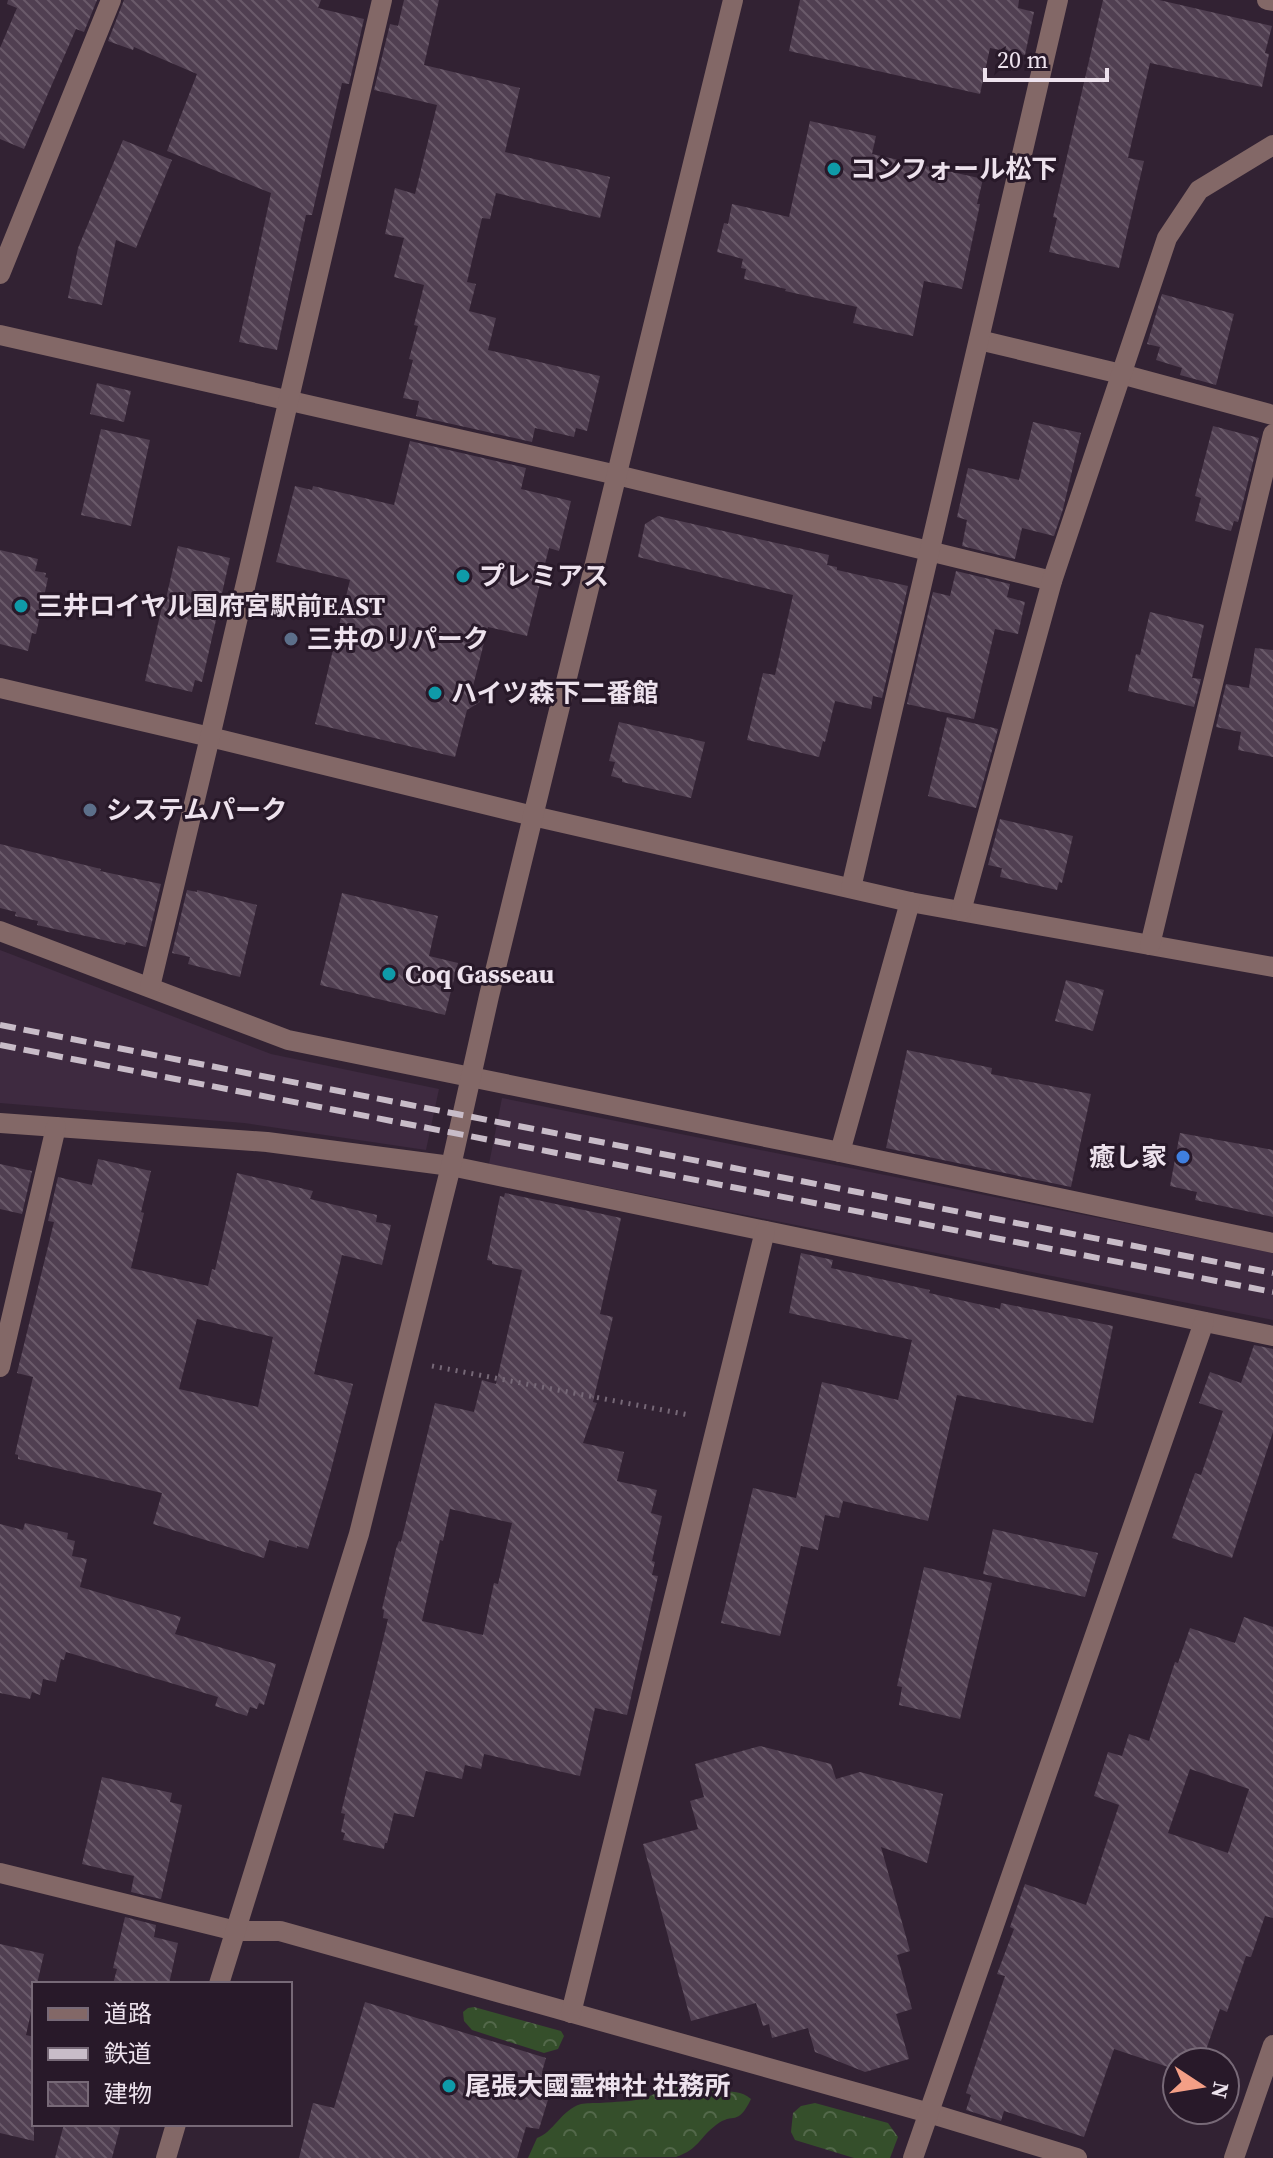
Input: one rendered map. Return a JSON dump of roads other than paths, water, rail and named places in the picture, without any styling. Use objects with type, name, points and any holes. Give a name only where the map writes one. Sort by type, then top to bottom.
[{"type":"street","points":[[0,274],[111,0]]},
{"type":"street","points":[[150,987],[382,0]]},
{"type":"street","points":[[220,1982],[359,1534],[733,0]]},
{"type":"street","points":[[851,888],[1058,0]]},
{"type":"street","points":[[961,911],[1052,581],[1167,238],[1199,190],[1273,145]]},
{"type":"street","points":[[0,335],[617,475],[1052,581]]},
{"type":"street","points":[[979,340],[1273,415]]},
{"type":"street","points":[[1150,945],[1273,434]]},
{"type":"street","points":[[0,688],[533,816],[910,902],[1273,967]]},
{"type":"street","points":[[840,1152],[910,902]]},
{"type":"street","points":[[0,931],[288,1040],[1273,1243]]},
{"type":"street","points":[[0,1123],[267,1142],[451,1166],[1273,1336]]},
{"type":"street","points":[[0,1367],[56,1127]]},
{"type":"street","points":[[571,2013],[765,1231]]},
{"type":"street","points":[[913,2158],[1204,1322]]},
{"type":"street","points":[[0,1873],[236,1931],[280,1931],[929,2113],[1077,2158]]},
{"type":"street","points":[[1234,2158],[1273,2045]]},
{"type":"street","points":[[166,2158],[175,2126]]},
{"type":"railway","points":[[0,1025],[1273,1273]]},
{"type":"railway","points":[[0,1045],[1273,1292]]},
{"type":"place","name":"コンフォール松下","points":[[834,169]]},
{"type":"place","name":"プレミアス","points":[[463,576]]},
{"type":"place","name":"三井ロイヤル国府宮駅前EAST","points":[[21,606]]},
{"type":"place","name":"三井のリパーク","points":[[291,639]]},
{"type":"place","name":"ハイツ森下二番館","points":[[435,693]]},
{"type":"place","name":"システムパーク","points":[[90,810]]},
{"type":"place","name":"Coq Gasseau","points":[[389,974]]},
{"type":"place","name":"癒し家","points":[[1183,1157]]},
{"type":"place","name":"尾張大國霊神社 社務所","points":[[449,2086]]}]
